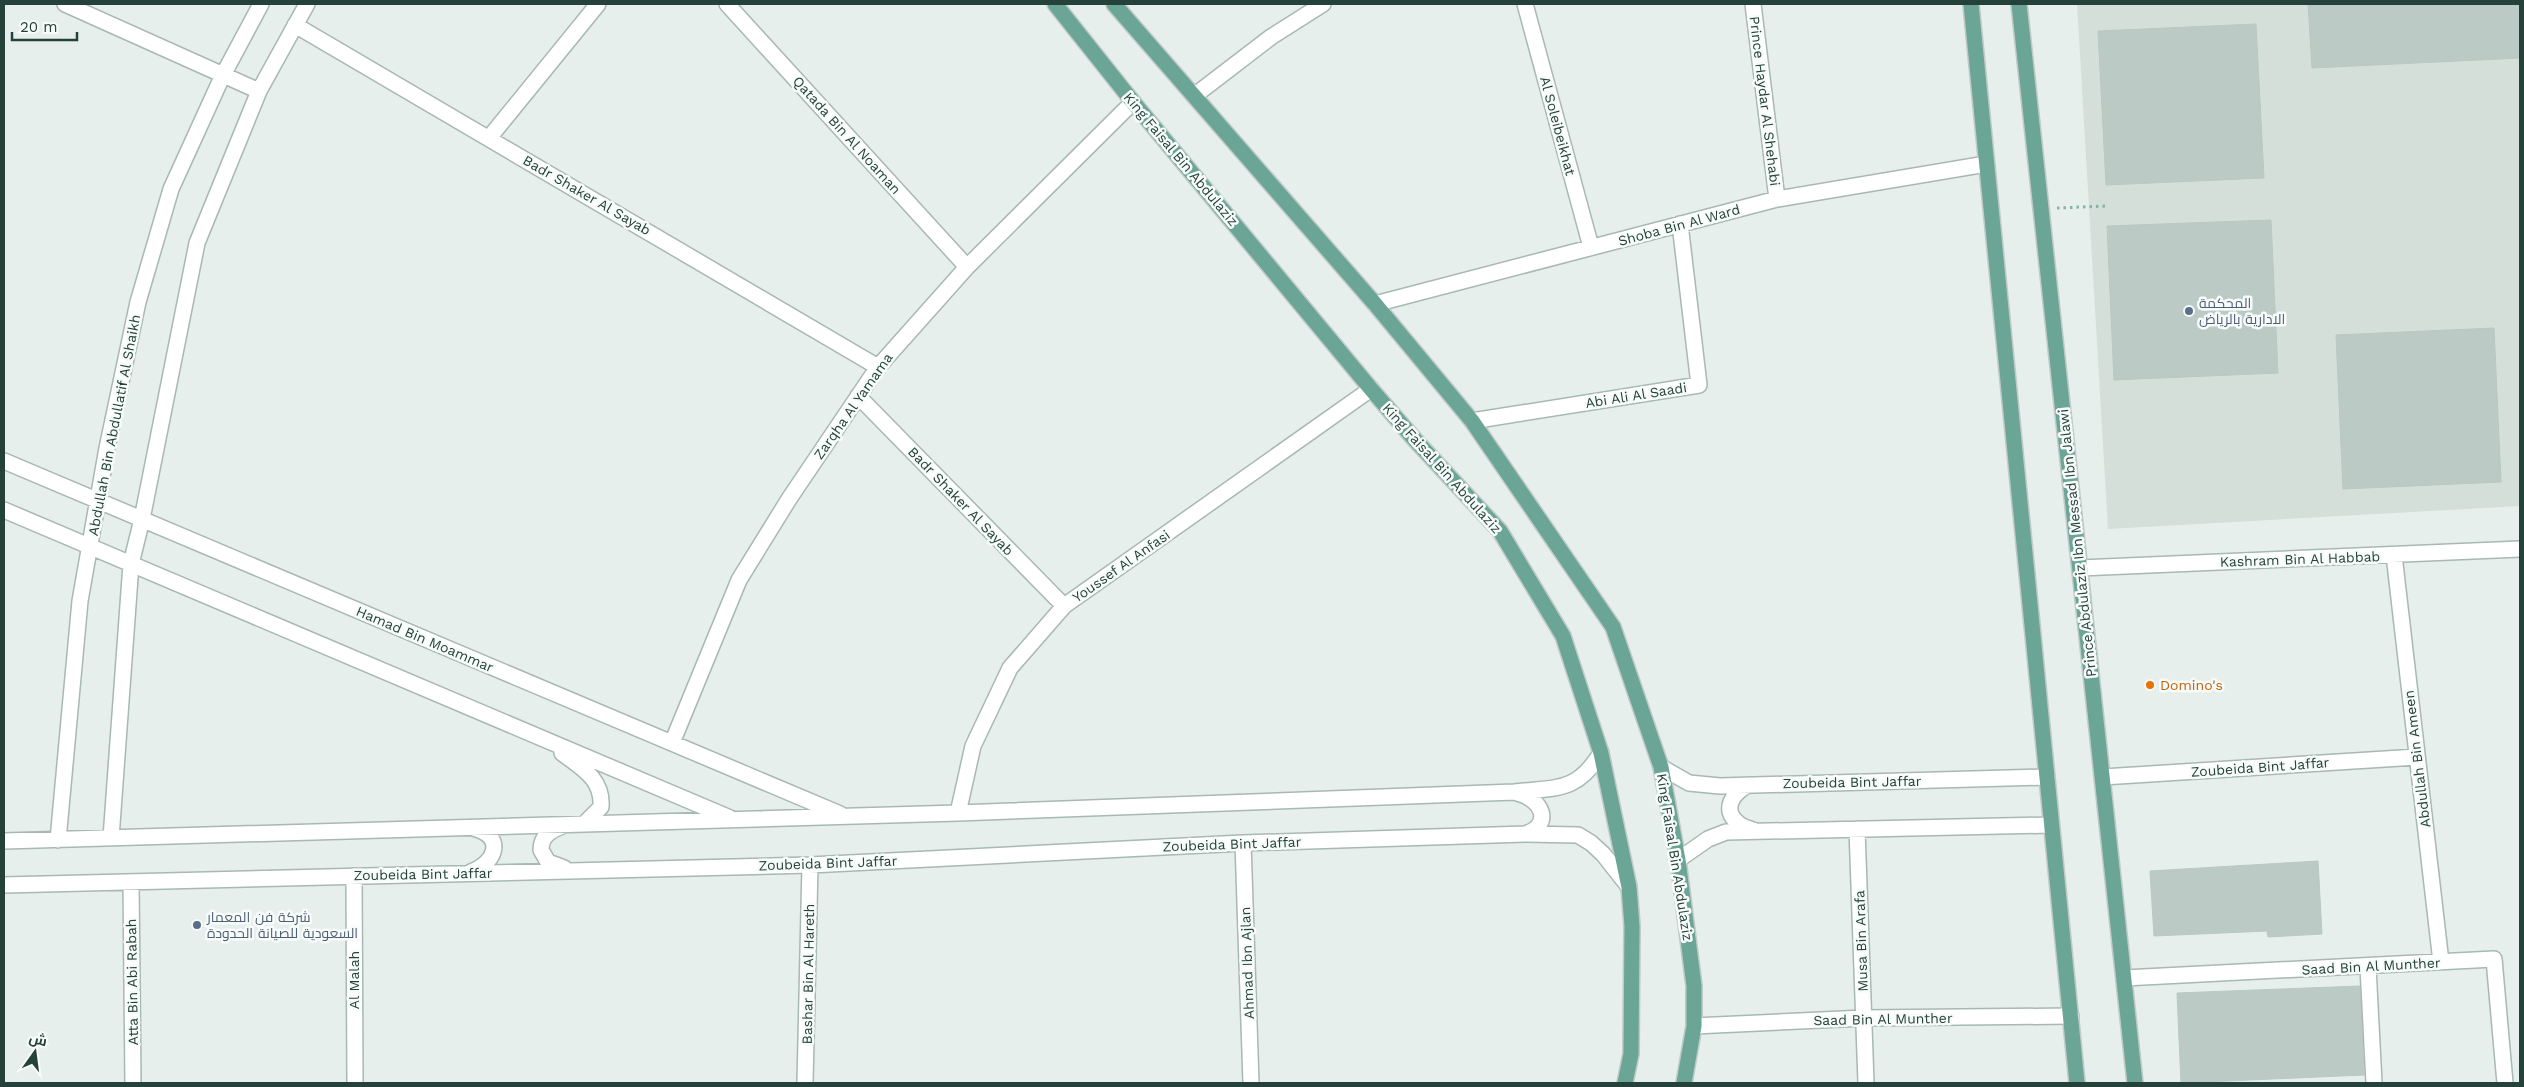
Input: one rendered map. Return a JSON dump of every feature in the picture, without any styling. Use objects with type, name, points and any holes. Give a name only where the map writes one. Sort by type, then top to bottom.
[{"type":"main road","name":"King Faisal Bin Abdulaziz","points":[[1055,4],[1133,102],[1372,389],[1416,441],[1500,531],[1563,636],[1602,753],[1629,886],[1632,926],[1631,1054],[1625,1083]]},
{"type":"main road","name":"King Faisal Bin Abdulaziz","points":[[1114,4],[1375,304],[1472,421],[1613,627],[1661,767],[1678,860],[1694,986],[1694,1026],[1684,1083]]},
{"type":"main road","points":[[1971,4],[2077,1083]]},
{"type":"main road","name":"Prince Abdulaziz Ibn Messad Ibn Jalawi","points":[[2019,4],[2135,1083]]},
{"type":"street","points":[[65,4],[259,91]]},
{"type":"street","name":"Abdullah Bin Abdullatif Al Shaikh","points":[[58,840],[80,601],[91,548],[107,448],[138,302],[171,189],[222,76],[261,4]]},
{"type":"street","points":[[111,838],[131,564],[142,519],[197,243],[259,91],[307,4]]},
{"type":"street","points":[[489,138],[598,4]]},
{"type":"street","name":"Qatada Bin Al Noaman","points":[[727,4],[967,267]]},
{"type":"street","points":[[1194,96],[1270,37],[1323,4]]},
{"type":"street","name":"Al Soleibeikhat","points":[[1525,4],[1592,247]]},
{"type":"street","name":"Prince Haydar Al Shehabi","points":[[1753,4],[1777,199]]},
{"type":"street","name":"Badr Shaker Al Sayab","points":[[296,25],[878,367]]},
{"type":"street","name":"Zarqha Al Yamama","points":[[672,743],[739,580],[789,499],[878,367],[967,267],[1133,102]]},
{"type":"street","name":"Shoba Bin Al Ward","points":[[1375,304],[1777,199],[1986,164]]},
{"type":"street","name":"Abi Ali Al Saadi","points":[[1472,421],[1699,385],[1680,224]]},
{"type":"street","name":"Youssef Al Anfasi","points":[[958,813],[974,746],[1010,668],[1064,606],[1372,389]]},
{"type":"street","name":"Badr Shaker Al Sayab","points":[[858,396],[1064,606]]},
{"type":"street","name":"Hamad Bin Moammar","points":[[4,461],[846,816]]},
{"type":"street","points":[[4,510],[735,820]]},
{"type":"street","name":"Kashram Bin Al Habbab","points":[[2080,568],[2394,556],[2520,549]]},
{"type":"street","name":"Abdullah Bin Ameen","points":[[2394,556],[2441,962]]},
{"type":"street","points":[[543,739],[593,776],[600,788],[601,807],[584,824]]},
{"type":"street","points":[[4,841],[958,813],[1514,792],[1571,785],[1590,772],[1602,753]]},
{"type":"street","name":"Zoubeida Bint Jaffar","points":[[2102,777],[2417,757]]},
{"type":"street","name":"Zoubeida Bint Jaffar","points":[[1661,767],[1689,783],[1720,786],[2047,777]]},
{"type":"street","points":[[1750,785],[1738,790],[1732,798],[1730,808],[1732,817],[1739,825],[1754,831]]},
{"type":"street","points":[[1514,792],[1534,799],[1541,810],[1540,822],[1536,828],[1525,834]]},
{"type":"street","points":[[568,824],[549,832],[541,843],[541,850],[543,857],[554,866],[577,870]]},
{"type":"street","points":[[1678,860],[1708,839],[1726,832],[2051,825]]},
{"type":"street","points":[[462,828],[475,828],[486,833],[493,842],[493,854],[488,864],[467,873]]},
{"type":"street","name":"Musa Bin Arafa","points":[[1857,829],[1866,1083]]},
{"type":"street","name":"Zoubeida Bint Jaffar","points":[[4,885],[810,865],[1243,843],[1525,834],[1578,835],[1592,843],[1603,854],[1629,886]]},
{"type":"street","name":"Ahmad Ibn Ajlan","points":[[1243,843],[1251,1083]]},
{"type":"street","name":"Bashar Bin Al Hareth","points":[[805,1083],[810,865]]},
{"type":"street","name":"Al Malah","points":[[354,876],[355,1083]]},
{"type":"street","name":"Atta Bin Abi Rabah","points":[[131,882],[133,1083]]},
{"type":"street","name":"Saad Bin Al Munther","points":[[2124,978],[2368,967],[2494,959],[2505,1083]]},
{"type":"street","points":[[2368,967],[2374,1083]]},
{"type":"street","name":"Saad Bin Al Munther","points":[[1694,1026],[1864,1018],[2071,1016]]},
{"type":"path","points":[[2040,208],[2107,206]]},
{"type":"shaded area","points":[[2077,4],[2520,4],[2520,506],[2108,529]]},
{"type":"building","points":[[2308,4],[2520,4],[2520,58],[2312,68]]},
{"type":"building","points":[[2256,24],[2264,178],[2106,185],[2098,31]]},
{"type":"building","points":[[2271,220],[2278,373],[2114,380],[2107,226]]},
{"type":"building","points":[[2494,328],[2501,482],[2343,489],[2336,335]]},
{"type":"building","points":[[2318,861],[2322,934],[2268,937],[2267,931],[2154,936],[2150,871]]},
{"type":"building","points":[[2360,986],[2364,1075],[2181,1083],[2177,993]]},
{"type":"place","name":"المحكمة الادارية بالرياض","points":[[2189,311]]},
{"type":"place","name":"Domino's","points":[[2150,685]]},
{"type":"place","name":"شركة فن المعمار السعودية للصيانة الحدودة","points":[[197,925]]}]
